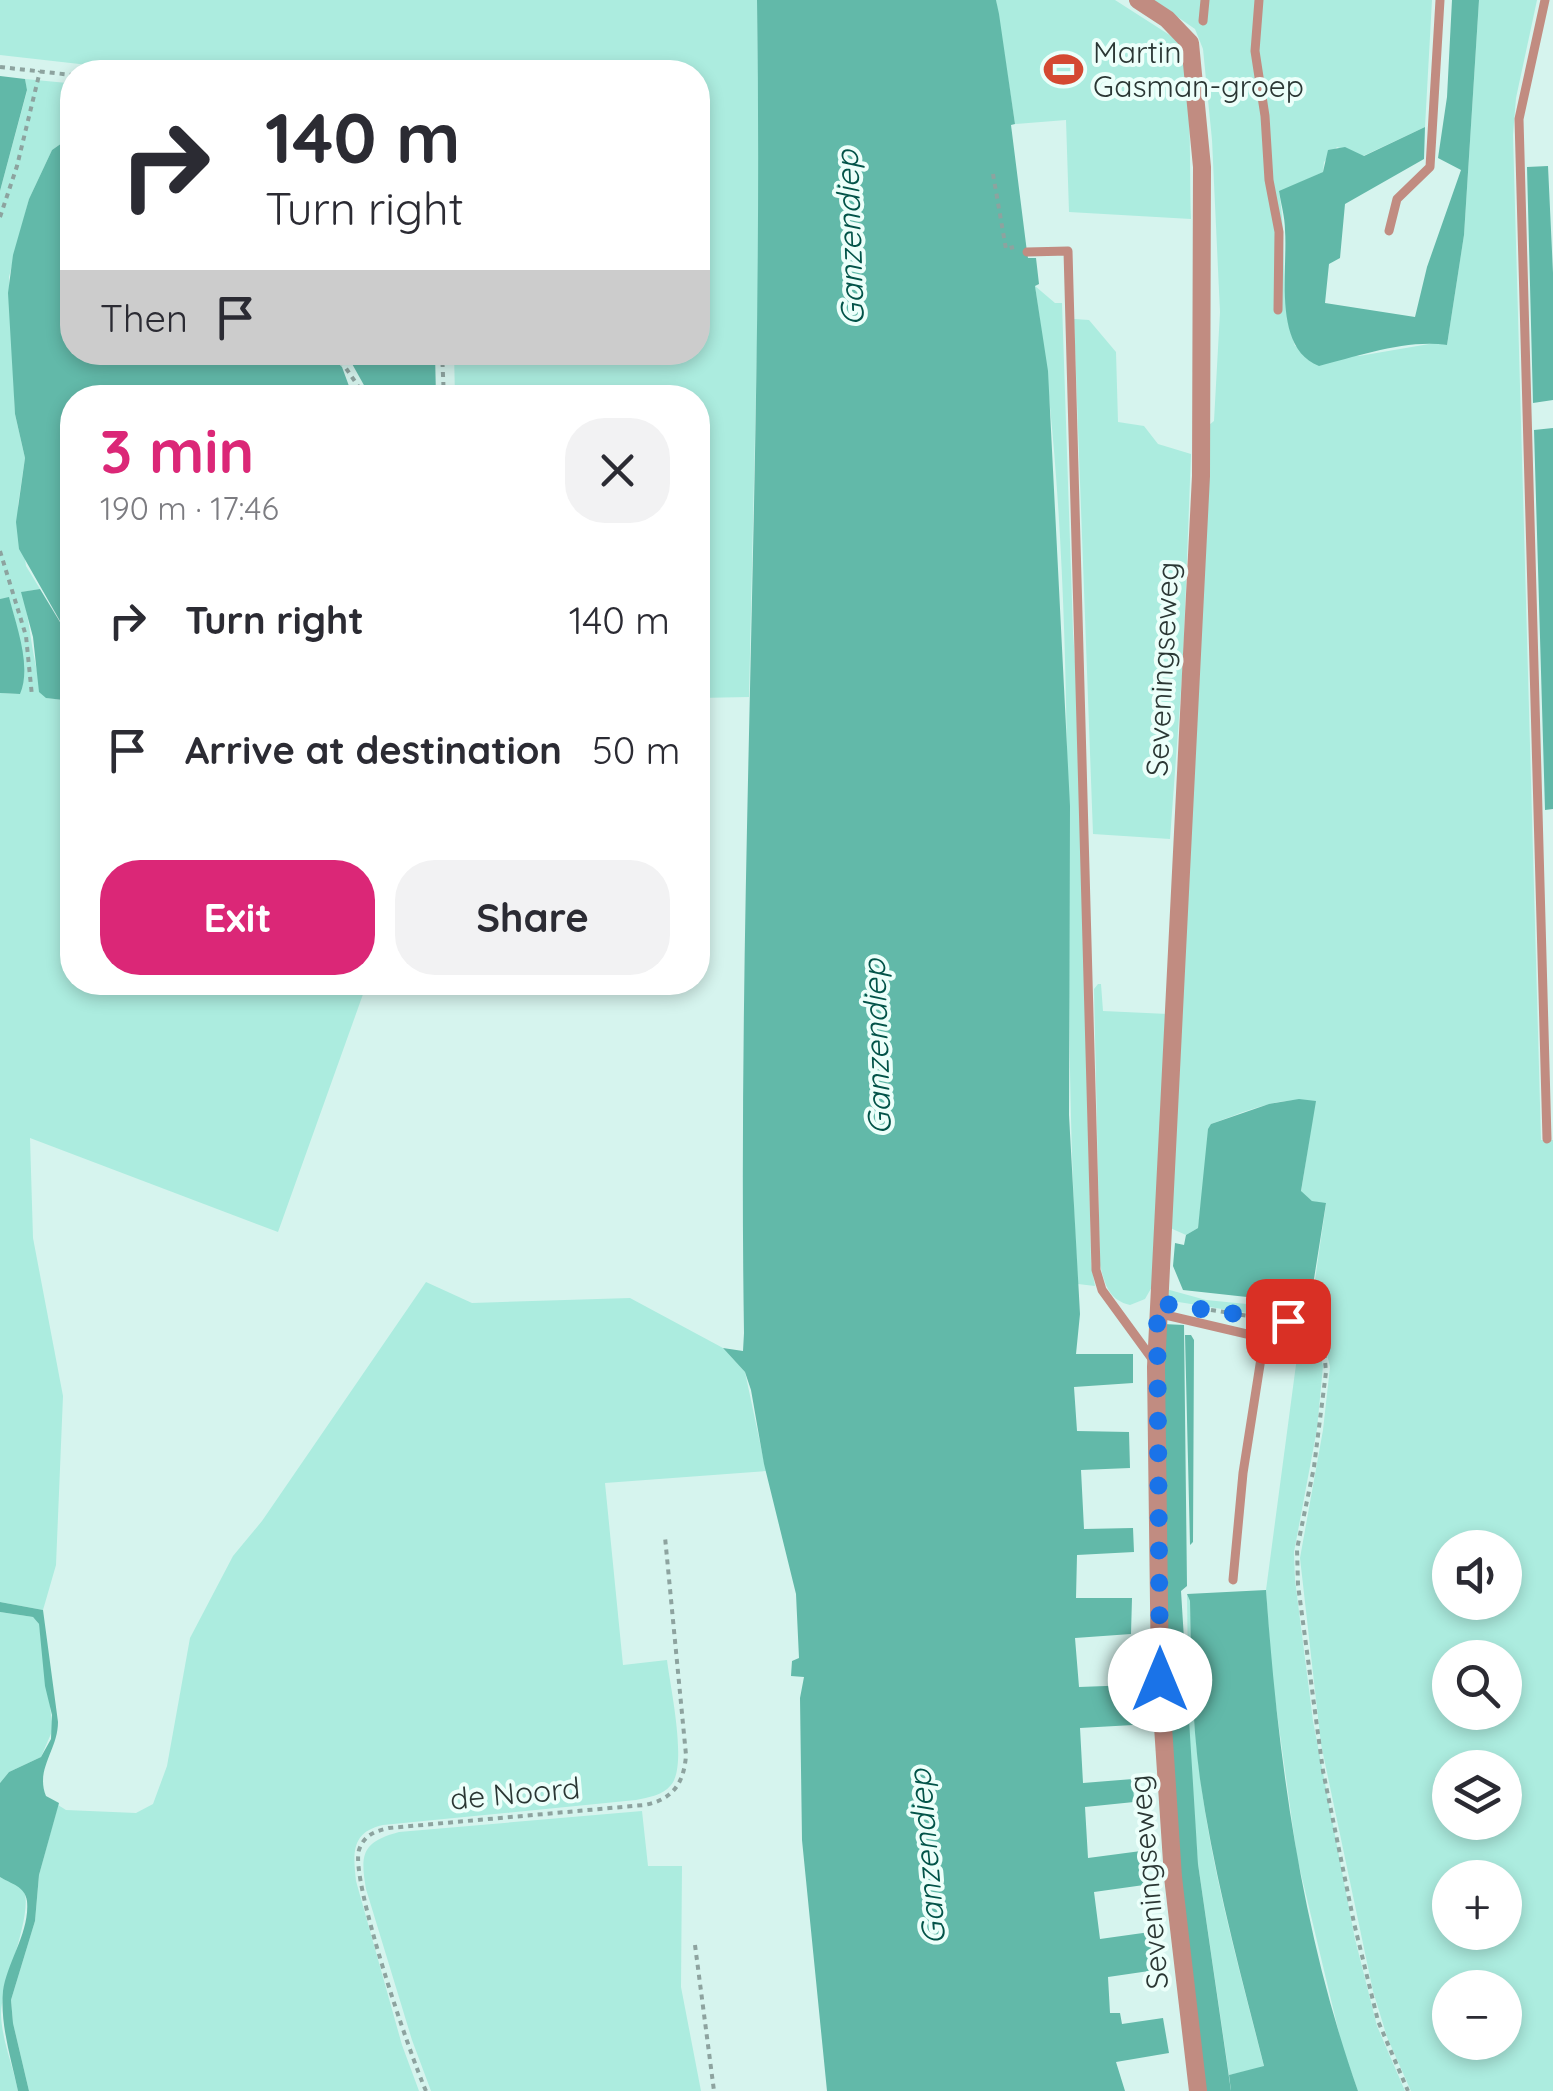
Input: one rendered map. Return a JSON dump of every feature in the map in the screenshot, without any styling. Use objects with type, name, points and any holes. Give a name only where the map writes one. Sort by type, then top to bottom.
[{"type":"street","name":"Seveningseweg","points":[[1138,0],[1167,18],[1190,43],[1202,166],[1202,476],[1156,1367],[1160,1680],[1173,1877],[1198,2091]]},
{"type":"lane","points":[[1203,21],[1205,0]]},
{"type":"lane","points":[[1259,0],[1255,51],[1269,180],[1279,232],[1278,310]]},
{"type":"lane","points":[[1389,231],[1397,199],[1430,167],[1440,0]]},
{"type":"lane","points":[[1545,0],[1520,119],[1547,1140]]},
{"type":"lane","points":[[1023,249],[1068,251],[1096,1270],[1102,1290],[1156,1367]]},
{"type":"lane","points":[[1157,1313],[1251,1334],[1262,1352],[1243,1473],[1234,1580]]},
{"type":"path","points":[[0,67],[60,74]]},
{"type":"path","points":[[0,217],[40,71]]},
{"type":"path","points":[[993,174],[1006,249],[1023,249]]},
{"type":"path","points":[[0,551],[26,636],[32,696]]},
{"type":"path","points":[[1194,1308],[1300,1324],[1314,1332],[1324,1349],[1326,1372],[1314,1467],[1297,1549],[1298,1585],[1323,1771],[1354,1923],[1378,2021],[1408,2091]]},
{"type":"path","name":"de Noord","points":[[426,2091],[398,2014],[363,1895],[358,1863],[360,1845],[372,1833],[389,1828],[644,1805],[674,1792],[682,1781],[686,1755],[665,1537]]},
{"type":"path","points":[[696,1945],[714,2091]]},
{"type":"shaded area","points":[[0,0],[757,0],[760,216],[749,697],[710,698],[710,385],[455,385],[454,365],[710,365],[710,60],[60,62],[0,55]]},
{"type":"shaded area","name":"Martin Gasman-groep","points":[[996,0],[1115,0],[1179,41],[1188,107],[1191,219],[1069,212],[1066,120],[1015,124]]},
{"type":"shaded area","points":[[1153,0],[1432,0],[1425,127],[1363,156],[1337,147],[1324,162],[1323,172],[1279,192],[1285,289],[1295,346],[1359,356],[1435,343],[1447,345],[1464,235],[1479,0],[1537,0],[1516,98],[1513,135],[1541,1140],[1553,1140],[1553,2091],[1411,2091],[1387,2037],[1373,1991],[1321,1744],[1300,1558],[1330,1367],[1324,1341],[1319,1332],[1304,1322],[1166,1300],[1166,1289],[1206,1300],[1307,1310],[1311,1307],[1326,1204],[1312,1201],[1301,1192],[1315,1102],[1289,1101],[1211,1124],[1198,1228],[1186,1235],[1168,1227],[1209,425],[1214,421],[1220,312],[1212,140],[1203,49],[1195,29]]},
{"type":"shaded area","points":[[1452,0],[1479,0],[1464,235],[1447,345],[1399,346],[1319,366],[1304,357],[1288,326],[1285,225],[1279,191],[1323,172],[1328,150],[1345,147],[1364,156],[1425,127],[1424,159],[1345,204],[1340,258],[1329,264],[1325,303],[1415,317],[1427,267],[1461,170],[1438,158],[1447,97]]},
{"type":"shaded area","points":[[0,76],[25,79],[27,90],[0,191]]},
{"type":"shaded area","points":[[25,79],[60,82],[60,144],[52,150],[29,199],[9,277],[15,414],[25,458],[18,505],[26,566],[40,589],[22,592],[38,673],[47,698],[60,700],[60,995],[363,995],[278,1232],[30,1138],[33,1238],[63,1396],[56,1565],[43,1610],[0,1602],[0,693],[20,694],[16,624],[9,598],[0,599],[0,191],[27,91]]},
{"type":"shaded area","points":[[1548,166],[1553,400],[1533,403],[1527,167]]},
{"type":"shaded area","points":[[1035,286],[1055,303],[1062,303],[1080,735],[1091,1264],[1095,1286],[1078,1284],[1060,534]]},
{"type":"shaded area","points":[[1074,319],[1089,320],[1116,352],[1118,422],[1144,426],[1158,444],[1191,454],[1183,663],[1170,839],[1093,834]]},
{"type":"shaded area","points":[[353,365],[435,365],[436,385],[364,385]]},
{"type":"shaded area","points":[[1553,428],[1553,809],[1545,810],[1534,430]]},
{"type":"shaded area","points":[[40,589],[60,622],[60,700],[46,698],[39,692],[33,637],[21,592]]},
{"type":"shaded area","points":[[9,597],[24,658],[20,694],[0,693],[0,599]]},
{"type":"shaded area","points":[[1098,984],[1103,1011],[1168,1014],[1153,1285],[1145,1299],[1130,1305],[1109,1291],[1100,1265],[1094,989]]},
{"type":"shaded area","points":[[1299,1099],[1316,1101],[1301,1191],[1312,1201],[1326,1203],[1310,1304],[1183,1290],[1173,1266],[1175,1243],[1184,1245],[1186,1235],[1198,1228],[1211,1124],[1269,1104]]},
{"type":"shaded area","points":[[426,1282],[472,1303],[630,1298],[723,1348],[745,1372],[766,1471],[605,1483],[623,1665],[667,1660],[678,1744],[676,1775],[664,1792],[636,1800],[383,1825],[360,1838],[355,1853],[356,1881],[402,2045],[419,2091],[29,2091],[11,2000],[35,1921],[39,1875],[58,1805],[66,1810],[136,1813],[153,1804],[167,1766],[190,1638],[233,1556],[262,1521]]},
{"type":"shaded area","points":[[1163,1324],[1184,1325],[1187,1586],[1181,1591],[1198,1864],[1231,2091],[1203,2091],[1167,1736]]},
{"type":"shaded area","points":[[1301,1327],[1317,1343],[1323,1366],[1317,1429],[1294,1552],[1313,1721],[1355,1939],[1377,2026],[1405,2091],[1358,2091],[1342,2046],[1297,1857],[1272,1677],[1266,1590]]},
{"type":"shaded area","points":[[1187,1594],[1195,1732],[1205,1813],[1264,2067],[1229,2075],[1198,1864],[1189,1746]]},
{"type":"shaded area","points":[[0,1612],[33,1617],[39,1624],[53,1729],[41,1757],[9,1772],[0,1783]]},
{"type":"shaded area","points":[[642,1811],[648,1866],[682,1866],[681,1987],[701,2091],[431,2091],[366,1889],[366,1851],[377,1840],[399,1832]]},
{"type":"shaded area","points":[[0,1877],[21,1887],[25,1896],[22,1927],[1,2015],[18,2091],[0,2091]]},
{"type":"water","name":"Ganzendiep","points":[[757,0],[996,0],[999,14],[1015,124],[1011,125],[1027,252],[1028,258],[1036,258],[1039,284],[1035,286],[1048,371],[1070,806],[1069,1115],[1080,1314],[1076,1354],[1133,1354],[1133,1383],[1074,1387],[1077,1431],[1129,1432],[1130,1468],[1081,1470],[1084,1529],[1133,1528],[1134,1552],[1077,1555],[1076,1598],[1132,1598],[1131,1634],[1075,1638],[1079,1687],[1133,1685],[1133,1725],[1080,1728],[1083,1783],[1133,1779],[1134,1802],[1085,1807],[1088,1858],[1141,1851],[1144,1885],[1094,1892],[1100,1939],[1150,1932],[1156,1970],[1108,1977],[1110,2013],[1120,2013],[1122,2024],[1163,2018],[1169,2053],[1116,2062],[1125,2091],[827,2091],[802,1840],[800,1698],[804,1677],[791,1676],[792,1661],[799,1658],[796,1594],[764,1464],[751,1390],[745,1372],[723,1348],[743,1351],[744,1333],[744,1000],[757,334]]},
{"type":"water","points":[[60,144],[60,365],[340,365],[349,385],[60,385],[60,621],[19,549],[16,522],[25,458],[15,414],[8,293],[13,255],[29,199],[52,150]]},
{"type":"water","points":[[1185,1335],[1194,1340],[1190,1545]]},
{"type":"water","points":[[1266,1590],[1277,1717],[1295,1844],[1321,1969],[1358,2091],[1231,2091],[1229,2075],[1264,2066],[1228,1923],[1200,1779],[1187,1594]]},
{"type":"water","points":[[0,1602],[43,1610],[58,1722],[43,1786],[46,1796],[59,1803],[39,1875],[35,1921],[11,2000],[29,2091],[18,2091],[3,2016],[3,1991],[25,1924],[27,1901],[20,1889],[0,1877],[0,1783],[9,1772],[41,1757],[51,1739],[52,1715],[39,1624],[33,1617],[0,1612]]},
{"type":"place","name":"Martin Gasman-groep","points":[[1063,70]]},
{"type":"route","points":[[1160,1680],[1157,1303],[1288,1321]]}]
